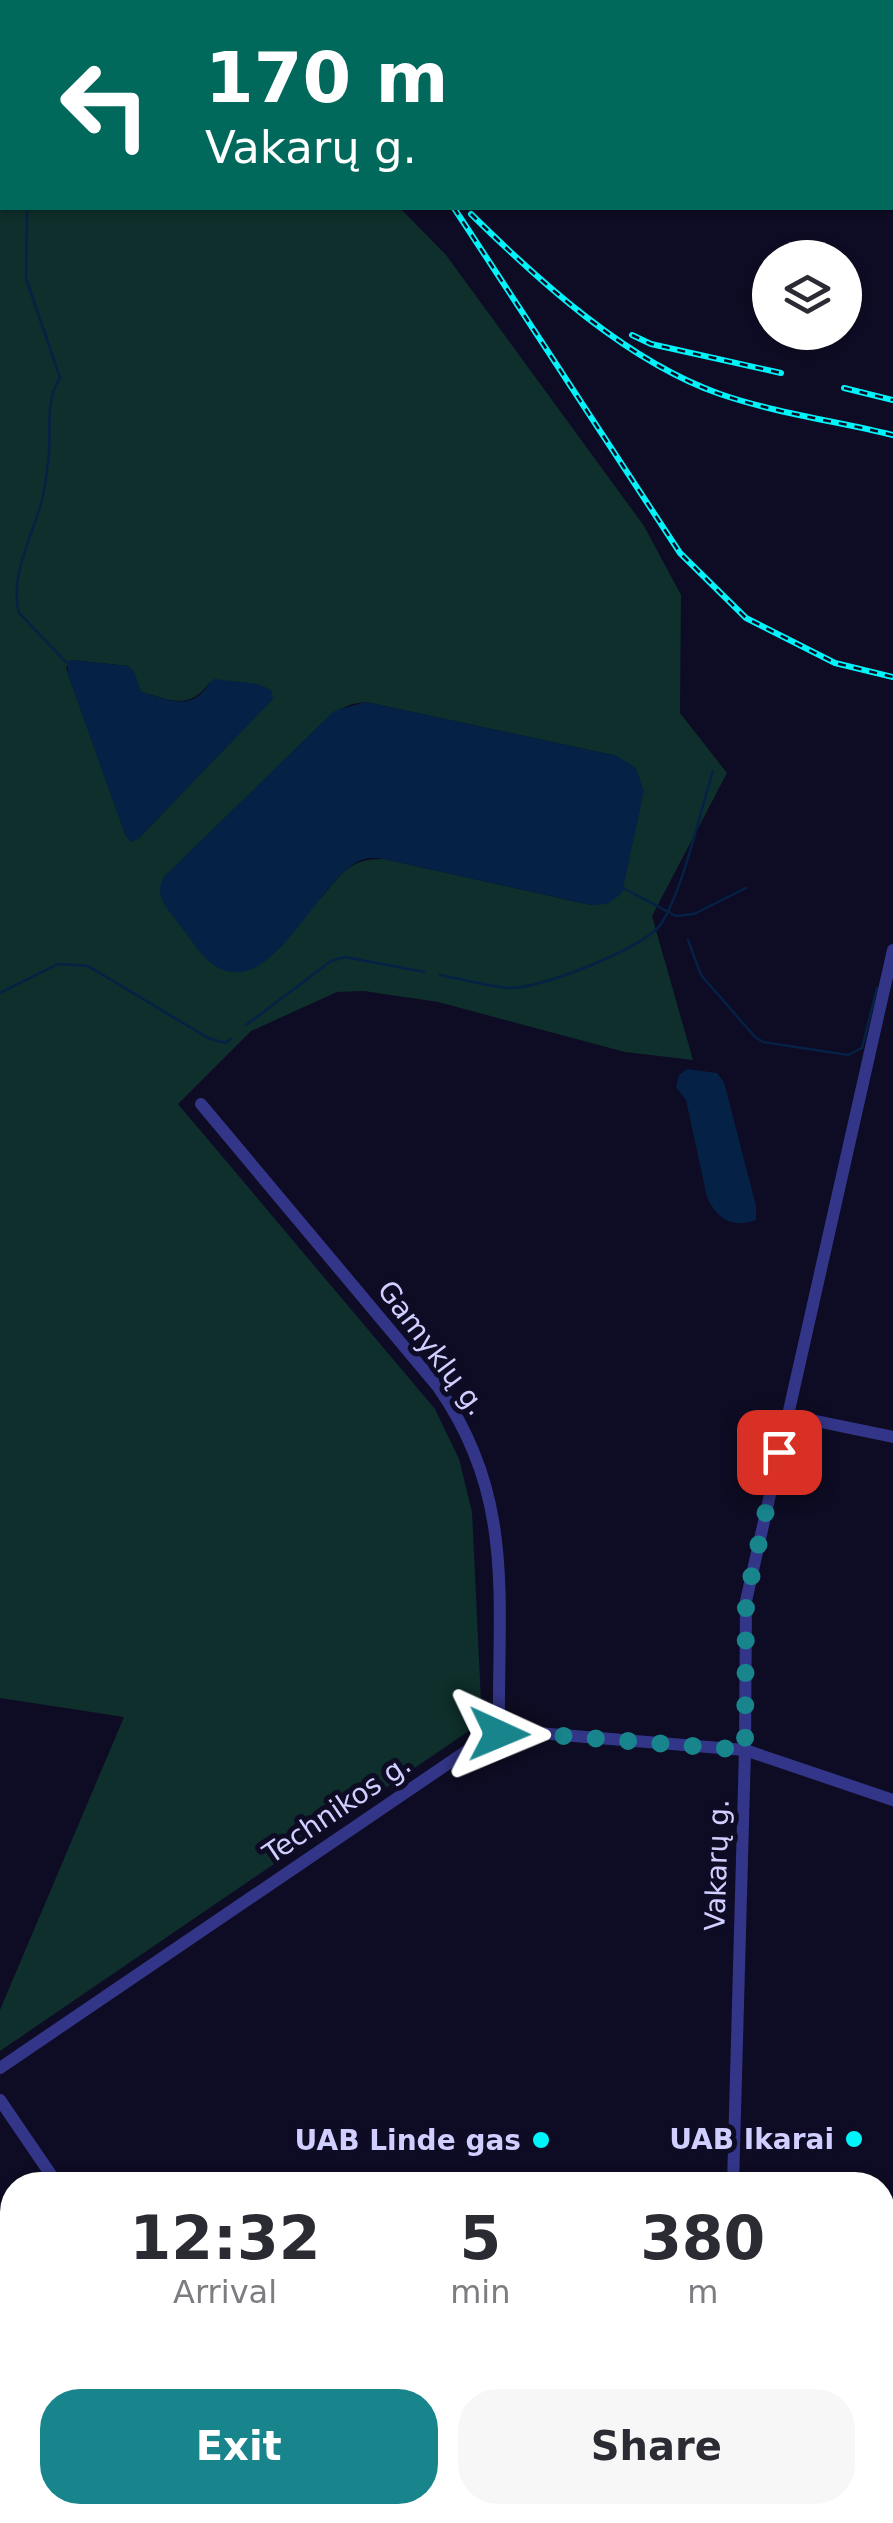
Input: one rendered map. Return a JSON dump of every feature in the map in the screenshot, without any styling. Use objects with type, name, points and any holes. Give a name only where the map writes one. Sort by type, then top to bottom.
[{"type":"street","name":"Vakarų g.","points":[[733,2172],[746,1601],[893,950]]},
{"type":"street","name":"Gamyklų g.","points":[[201,1104],[428,1374],[466,1431],[486,1479],[496,1536],[499,1734]]},
{"type":"street","points":[[788,1414],[893,1438]]},
{"type":"street","points":[[499,1734],[745,1750],[893,1800]]},
{"type":"street","name":"Technikos g.","points":[[0,2068],[468,1750],[499,1734]]},
{"type":"street","points":[[0,2100],[49,2172]]},
{"type":"green space","points":[[0,210],[402,210],[446,255],[644,526],[681,595],[680,713],[727,773],[652,916],[693,1060],[625,1052],[438,1002],[364,991],[337,992],[251,1031],[178,1104],[435,1409],[459,1459],[472,1512],[482,1722],[0,2051],[0,2010],[124,1717],[0,1698]],"holes":[[[72,660],[128,666],[141,692],[170,700],[195,697],[210,682],[273,698],[132,841],[126,836],[66,668]],[[366,702],[617,756],[591,905],[384,859],[354,865],[321,898],[164,877],[334,712],[352,704]]]},
{"type":"water","points":[[72,660],[128,666],[134,671],[141,692],[169,700],[191,700],[214,679],[258,684],[271,690],[273,699],[132,842],[126,837],[68,674],[67,663]]},
{"type":"water","points":[[366,702],[617,756],[636,768],[644,791],[622,893],[607,904],[591,905],[367,858],[345,871],[278,950],[260,964],[241,972],[221,969],[209,961],[163,902],[160,890],[164,877],[334,711]]},
{"type":"water","points":[[687,1069],[717,1073],[724,1082],[756,1206],[756,1220],[726,1220],[707,1197],[686,1100],[676,1087],[679,1075]]},
{"type":"waterway","points":[[27,210],[26,278],[60,378],[50,405],[44,489],[23,556],[17,599],[19,613],[67,663]]},
{"type":"waterway","points":[[440,975],[499,987],[523,987],[590,966],[651,934],[661,924],[677,892],[713,771]]},
{"type":"waterway","points":[[623,888],[676,916],[694,914],[746,888]]},
{"type":"waterway","points":[[688,940],[701,975],[763,1042],[848,1055],[862,1048],[877,988]]},
{"type":"waterway","points":[[246,1025],[331,961],[345,957],[424,972]]},
{"type":"waterway","points":[[0,993],[58,964],[88,966],[208,1038],[225,1043],[231,1039]]},
{"type":"railway","points":[[455,210],[680,553],[746,618],[835,663],[893,677]]},
{"type":"railway","points":[[471,214],[587,318],[686,380],[762,406],[893,435]]},
{"type":"railway","points":[[632,335],[651,344],[781,373]]},
{"type":"railway","points":[[844,388],[893,400]]},
{"type":"place","name":"UAB Ikarai","points":[[854,2139]]},
{"type":"place","name":"UAB Linde gas","points":[[541,2140]]},
{"type":"route","points":[[499,1734],[745,1750],[746,1601],[779,1452]]}]
